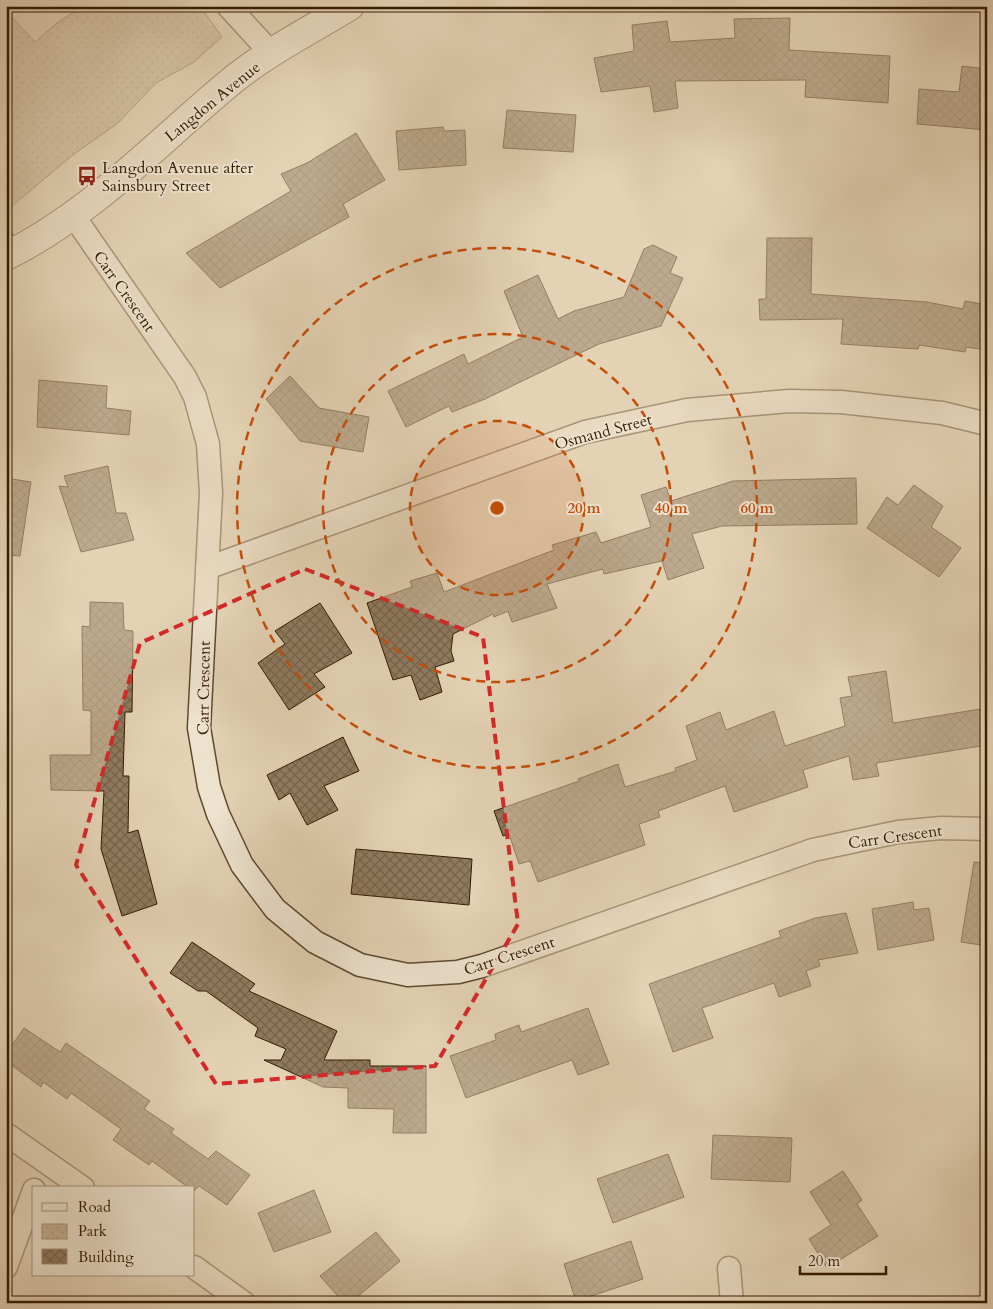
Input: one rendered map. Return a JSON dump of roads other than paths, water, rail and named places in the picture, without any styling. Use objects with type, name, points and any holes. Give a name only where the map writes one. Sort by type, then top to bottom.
[{"type":"street","points":[[228,6],[271,53]]},
{"type":"street","name":"Langdon Avenue","points":[[9,247],[73,215],[126,173],[230,83],[271,53],[350,6]]},
{"type":"street","name":"Carr Crescent","points":[[73,215],[185,377],[195,397],[208,444],[211,493],[199,728],[209,787],[218,814],[242,865],[275,909],[315,942],[360,964],[408,974],[458,972],[482,966],[813,850],[898,832],[941,828],[987,829]]},
{"type":"street","name":"Osmand Street","points":[[208,568],[585,432],[687,410],[789,401],[841,402],[942,413],[987,424]]},
{"type":"street","points":[[6,1134],[80,1186]]},
{"type":"street","points":[[35,1186],[44,1161]]},
{"type":"street","points":[[6,1266],[32,1194]]},
{"type":"street","points":[[195,1268],[244,1303]]},
{"type":"street","points":[[729,1268],[732,1303]]},
{"type":"place","name":"Langdon Avenue after Sainsbury Street","points":[[87,176]]}]
